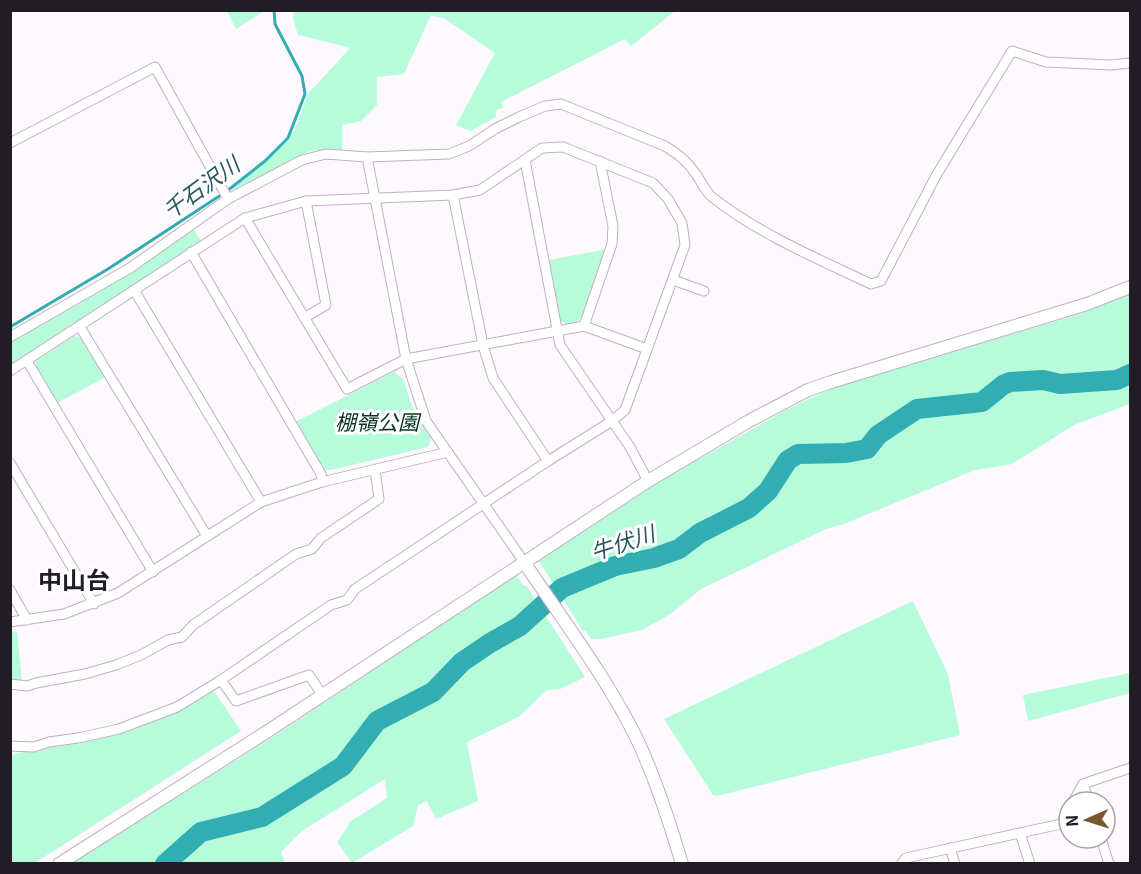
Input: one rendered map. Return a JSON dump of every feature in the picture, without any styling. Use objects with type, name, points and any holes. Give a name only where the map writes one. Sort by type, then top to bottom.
[{"type":"street","points":[[10,337],[130,268],[228,199],[302,160],[326,154],[367,157],[449,154],[469,147],[495,129],[519,117],[545,106],[561,104],[672,151],[689,164],[709,194],[723,205],[796,249],[871,284],[881,281],[937,174],[1012,51],[1046,62],[1111,65],[1131,63]]},
{"type":"street","points":[[10,143],[154,67],[228,199]]},
{"type":"street","points":[[10,371],[245,218],[306,201],[453,195],[480,190],[542,148],[562,147],[653,183],[668,199],[682,224],[686,245],[625,410],[612,421],[355,590],[347,600],[331,605],[177,707],[119,729],[34,747],[10,746]]},
{"type":"street","points":[[367,157],[406,359],[426,421],[610,691],[639,744],[663,802],[682,864]]},
{"type":"street","points":[[525,160],[560,345],[630,447],[648,481]]},
{"type":"street","points":[[584,326],[612,244],[613,226],[600,161]]},
{"type":"street","points":[[453,195],[483,345],[493,378],[548,461]]},
{"type":"street","points":[[304,318],[326,305],[306,201]]},
{"type":"street","points":[[245,218],[347,389],[406,359],[584,326],[647,349]]},
{"type":"street","points":[[190,252],[321,474],[322,482]]},
{"type":"street","points":[[673,280],[704,291]]},
{"type":"street","points":[[59,864],[526,565],[648,481],[749,421],[808,390],[1087,304],[1131,286]]},
{"type":"street","points":[[134,290],[261,502]]},
{"type":"street","points":[[80,327],[207,536]]},
{"type":"street","points":[[27,361],[153,572]]},
{"type":"street","points":[[10,622],[64,614],[118,594],[261,502],[322,482],[448,452]]},
{"type":"street","points":[[10,464],[94,604]]},
{"type":"street","points":[[10,684],[27,686],[95,671],[141,655],[168,640],[182,637],[193,625],[296,554],[312,549],[321,538],[380,499],[375,470]]},
{"type":"street","points":[[10,590],[27,620]]},
{"type":"street","points":[[221,680],[236,701],[309,675],[322,696]]},
{"type":"street","points":[[1080,790],[1083,784],[1131,768]]},
{"type":"street","points":[[1083,784],[1085,790]]},
{"type":"street","points":[[901,864],[906,858],[1057,825]]},
{"type":"street","points":[[1020,833],[1030,864]]},
{"type":"street","points":[[950,848],[955,864]]},
{"type":"green space","points":[[294,10],[675,11],[631,46],[625,39],[501,102],[503,108],[496,110],[496,117],[471,131],[456,125],[495,53],[445,19],[431,15],[404,74],[377,77],[377,105],[361,121],[342,125],[342,150],[310,151],[230,191],[289,140],[307,95],[350,48],[298,35],[293,19]]},
{"type":"green space","points":[[227,11],[264,11],[236,29]]},
{"type":"green space","points":[[194,230],[201,241],[11,364],[11,342],[96,294]]},
{"type":"green space","points":[[607,249],[582,316],[577,322],[566,324],[560,320],[549,260]]},
{"type":"green space","points":[[1130,293],[1130,404],[1074,425],[1012,464],[975,470],[844,524],[826,529],[701,589],[672,613],[642,630],[601,639],[591,639],[586,631],[583,631],[539,561],[667,477],[786,410],[836,386],[1080,314]]},
{"type":"green space","points":[[74,336],[83,338],[106,377],[57,403],[36,370],[36,361]]},
{"type":"green space","name":"棚嶺公園","points":[[394,372],[403,379],[414,411],[431,439],[428,447],[331,470],[322,469],[293,423]]},
{"type":"green space","points":[[516,575],[524,586],[526,585],[585,677],[560,689],[547,690],[520,716],[467,743],[478,801],[436,819],[427,801],[418,805],[413,826],[352,863],[337,842],[351,821],[387,798],[385,779],[302,831],[281,852],[285,863],[70,864],[273,737]]},
{"type":"green space","points":[[913,601],[948,674],[960,735],[717,796],[713,795],[664,719]]},
{"type":"green space","points":[[10,632],[17,632],[22,682],[11,679]]},
{"type":"green space","points":[[1130,673],[1130,693],[1028,721],[1023,695]]},
{"type":"green space","points":[[214,691],[241,731],[35,863],[11,863],[10,756],[125,733],[184,709]]},
{"type":"waterway","name":"千石沢川","points":[[10,327],[108,269],[227,191],[265,161],[288,138],[305,94],[302,76],[275,24],[274,10]]},
{"type":"waterway","name":"牛伏川","points":[[165,864],[201,832],[262,817],[343,766],[377,721],[433,692],[462,662],[520,626],[562,588],[615,566],[654,558],[679,549],[700,533],[749,508],[768,491],[788,460],[798,454],[846,453],[867,449],[878,435],[917,409],[982,402],[1010,382],[1043,380],[1060,384],[1117,380],[1130,374]]},
{"type":"district","name":"中山台","points":[[74,578]]}]
